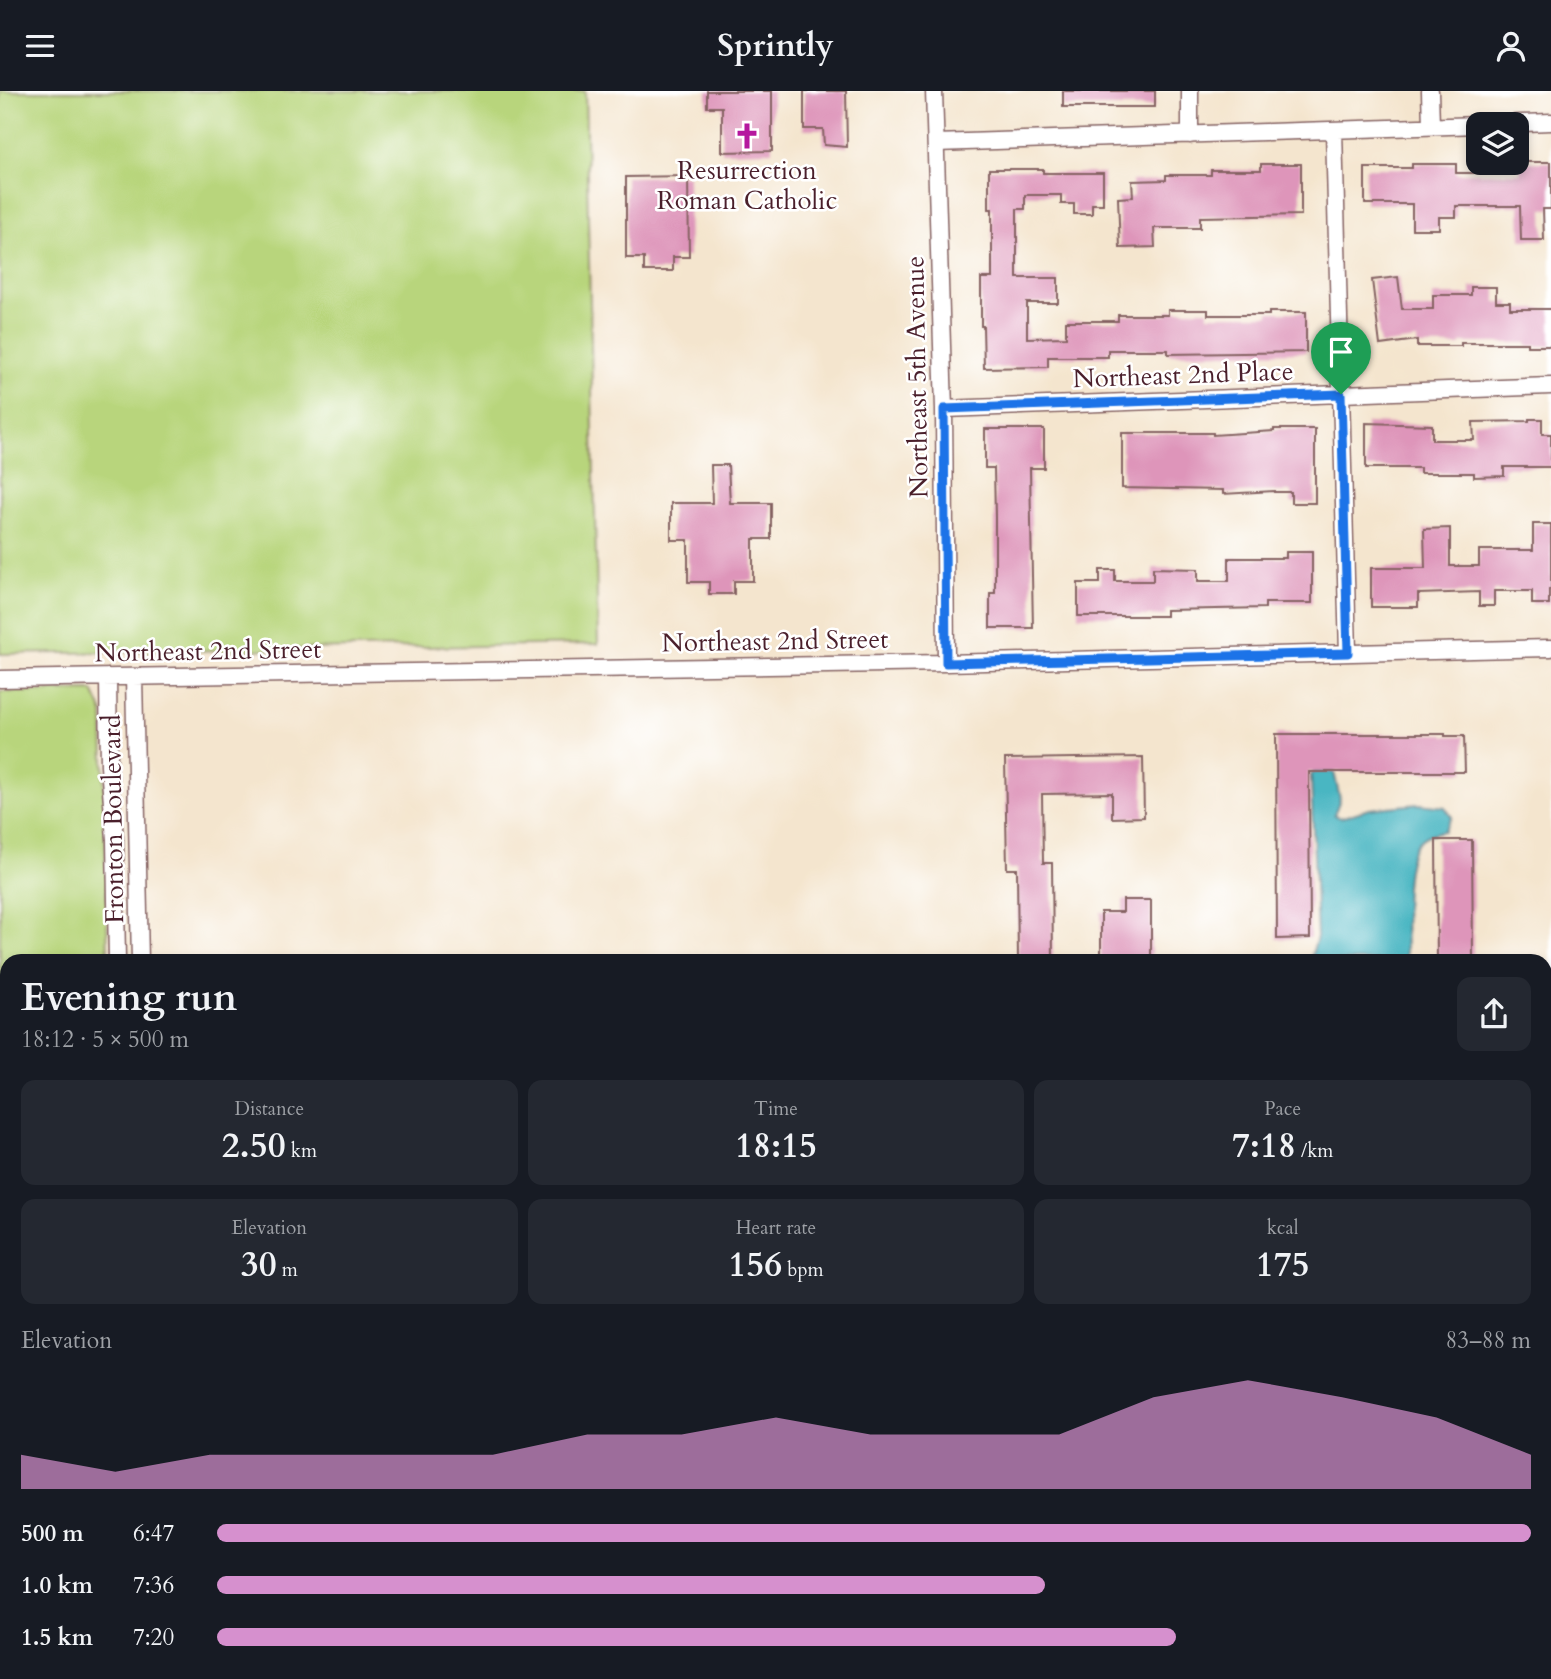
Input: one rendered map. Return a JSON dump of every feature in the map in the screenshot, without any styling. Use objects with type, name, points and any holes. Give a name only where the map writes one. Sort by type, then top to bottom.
[{"type":"street","name":"Northeast 5th Avenue","points":[[934,91],[944,409],[946,663]]},
{"type":"street","points":[[1189,91],[1190,135]]},
{"type":"street","points":[[1430,91],[1431,126]]},
{"type":"street","points":[[1529,123],[1551,122]]},
{"type":"street","points":[[936,143],[1466,125]]},
{"type":"street","points":[[1334,129],[1348,653]]},
{"type":"street","name":"Northeast 2nd Place","points":[[944,409],[1551,386]]},
{"type":"street","name":"Northeast 2nd Street","points":[[0,680],[946,663],[1551,648]]},
{"type":"street","name":"Fronton Boulevard","points":[[108,677],[117,954]]},
{"type":"street","name":"Fronton Boulevard","points":[[134,677],[140,954]]},
{"type":"green space","points":[[0,91],[585,91],[598,644],[0,654]]},
{"type":"green space","points":[[93,691],[103,713],[108,954],[0,954],[0,692]]},
{"type":"water","points":[[1315,772],[1334,772],[1340,799],[1334,815],[1340,818],[1369,809],[1419,804],[1445,807],[1452,817],[1444,831],[1422,839],[1411,855],[1405,901],[1406,954],[1312,954],[1317,937],[1311,775]]},
{"type":"building","name":"Resurrection Roman Catholic","points":[[707,91],[772,91],[772,151],[722,152],[722,107],[707,107]]},
{"type":"building","points":[[804,91],[846,91],[847,147],[824,145],[823,129],[804,129]]},
{"type":"building","points":[[1063,91],[1155,91],[1155,107],[1063,107]]},
{"type":"building","points":[[1529,162],[1551,162],[1551,209],[1543,209],[1544,240],[1521,240],[1520,206],[1456,206],[1456,217],[1439,217],[1439,229],[1412,229],[1412,204],[1365,204],[1365,168],[1456,164],[1456,173],[1529,175]]},
{"type":"building","points":[[1261,164],[1301,164],[1301,215],[1200,217],[1200,228],[1154,228],[1155,247],[1120,248],[1118,198],[1133,197],[1132,181],[1166,180],[1166,175],[1211,175],[1211,170],[1261,170]]},
{"type":"building","points":[[989,169],[1043,169],[1043,173],[1103,173],[1103,204],[1092,204],[1092,214],[1074,214],[1074,204],[1061,204],[1061,195],[1025,195],[1025,209],[1017,209],[1017,278],[1058,278],[1058,303],[1027,303],[1027,338],[1066,337],[1066,321],[1118,321],[1118,315],[1168,315],[1168,310],[1208,310],[1208,315],[1306,312],[1306,352],[1168,354],[1168,350],[1108,350],[1108,357],[1048,357],[1048,367],[984,368],[981,278],[992,278]]},
{"type":"building","points":[[688,176],[689,257],[673,257],[673,271],[644,271],[644,258],[626,258],[626,177]]},
{"type":"building","points":[[1398,277],[1402,309],[1433,309],[1433,295],[1471,295],[1471,287],[1496,287],[1496,302],[1510,302],[1510,309],[1551,309],[1551,346],[1527,346],[1527,343],[1461,343],[1461,346],[1417,346],[1417,340],[1380,345],[1372,280]]},
{"type":"building","points":[[1542,419],[1542,434],[1551,434],[1551,467],[1504,467],[1504,476],[1474,477],[1474,473],[1420,473],[1420,468],[1366,468],[1366,423],[1432,425],[1432,440],[1474,440],[1473,422]]},
{"type":"building","points":[[985,429],[1044,429],[1044,468],[1030,468],[1033,628],[990,628],[990,593],[995,593],[994,468],[985,468]]},
{"type":"building","points":[[1274,429],[1315,429],[1315,503],[1291,503],[1291,492],[1223,494],[1223,490],[1122,488],[1122,433],[1213,435]]},
{"type":"building","points":[[711,465],[728,465],[730,503],[771,503],[771,539],[753,539],[753,581],[734,581],[734,594],[709,594],[709,582],[688,582],[688,540],[671,540],[671,503],[712,503]]},
{"type":"building","points":[[1533,524],[1551,524],[1549,604],[1532,604],[1532,591],[1494,591],[1494,606],[1479,606],[1479,592],[1418,594],[1418,607],[1371,607],[1371,568],[1425,568],[1424,529],[1450,528],[1450,566],[1479,566],[1479,550],[1533,550]]},
{"type":"building","points":[[1286,552],[1312,552],[1312,603],[1265,603],[1265,608],[1166,610],[1166,616],[1078,616],[1078,583],[1100,583],[1100,570],[1115,570],[1115,581],[1153,581],[1153,568],[1198,569],[1198,581],[1229,581],[1229,558],[1286,558]]},
{"type":"building","points":[[1276,734],[1464,736],[1465,772],[1309,772],[1310,938],[1277,939]]},
{"type":"building","points":[[1143,757],[1144,817],[1112,818],[1112,793],[1042,794],[1043,863],[1052,863],[1053,954],[1018,954],[1017,869],[1007,869],[1005,759]]},
{"type":"building","points":[[1436,840],[1472,840],[1473,954],[1437,954]]},
{"type":"building","points":[[1123,900],[1151,900],[1151,954],[1101,954],[1101,912],[1123,912]]},
{"type":"place","name":"Resurrection Roman Catholic","points":[[747,136]]},
{"type":"route","points":[[1341,394],[1348,653],[946,663],[944,409],[1341,394]]}]
